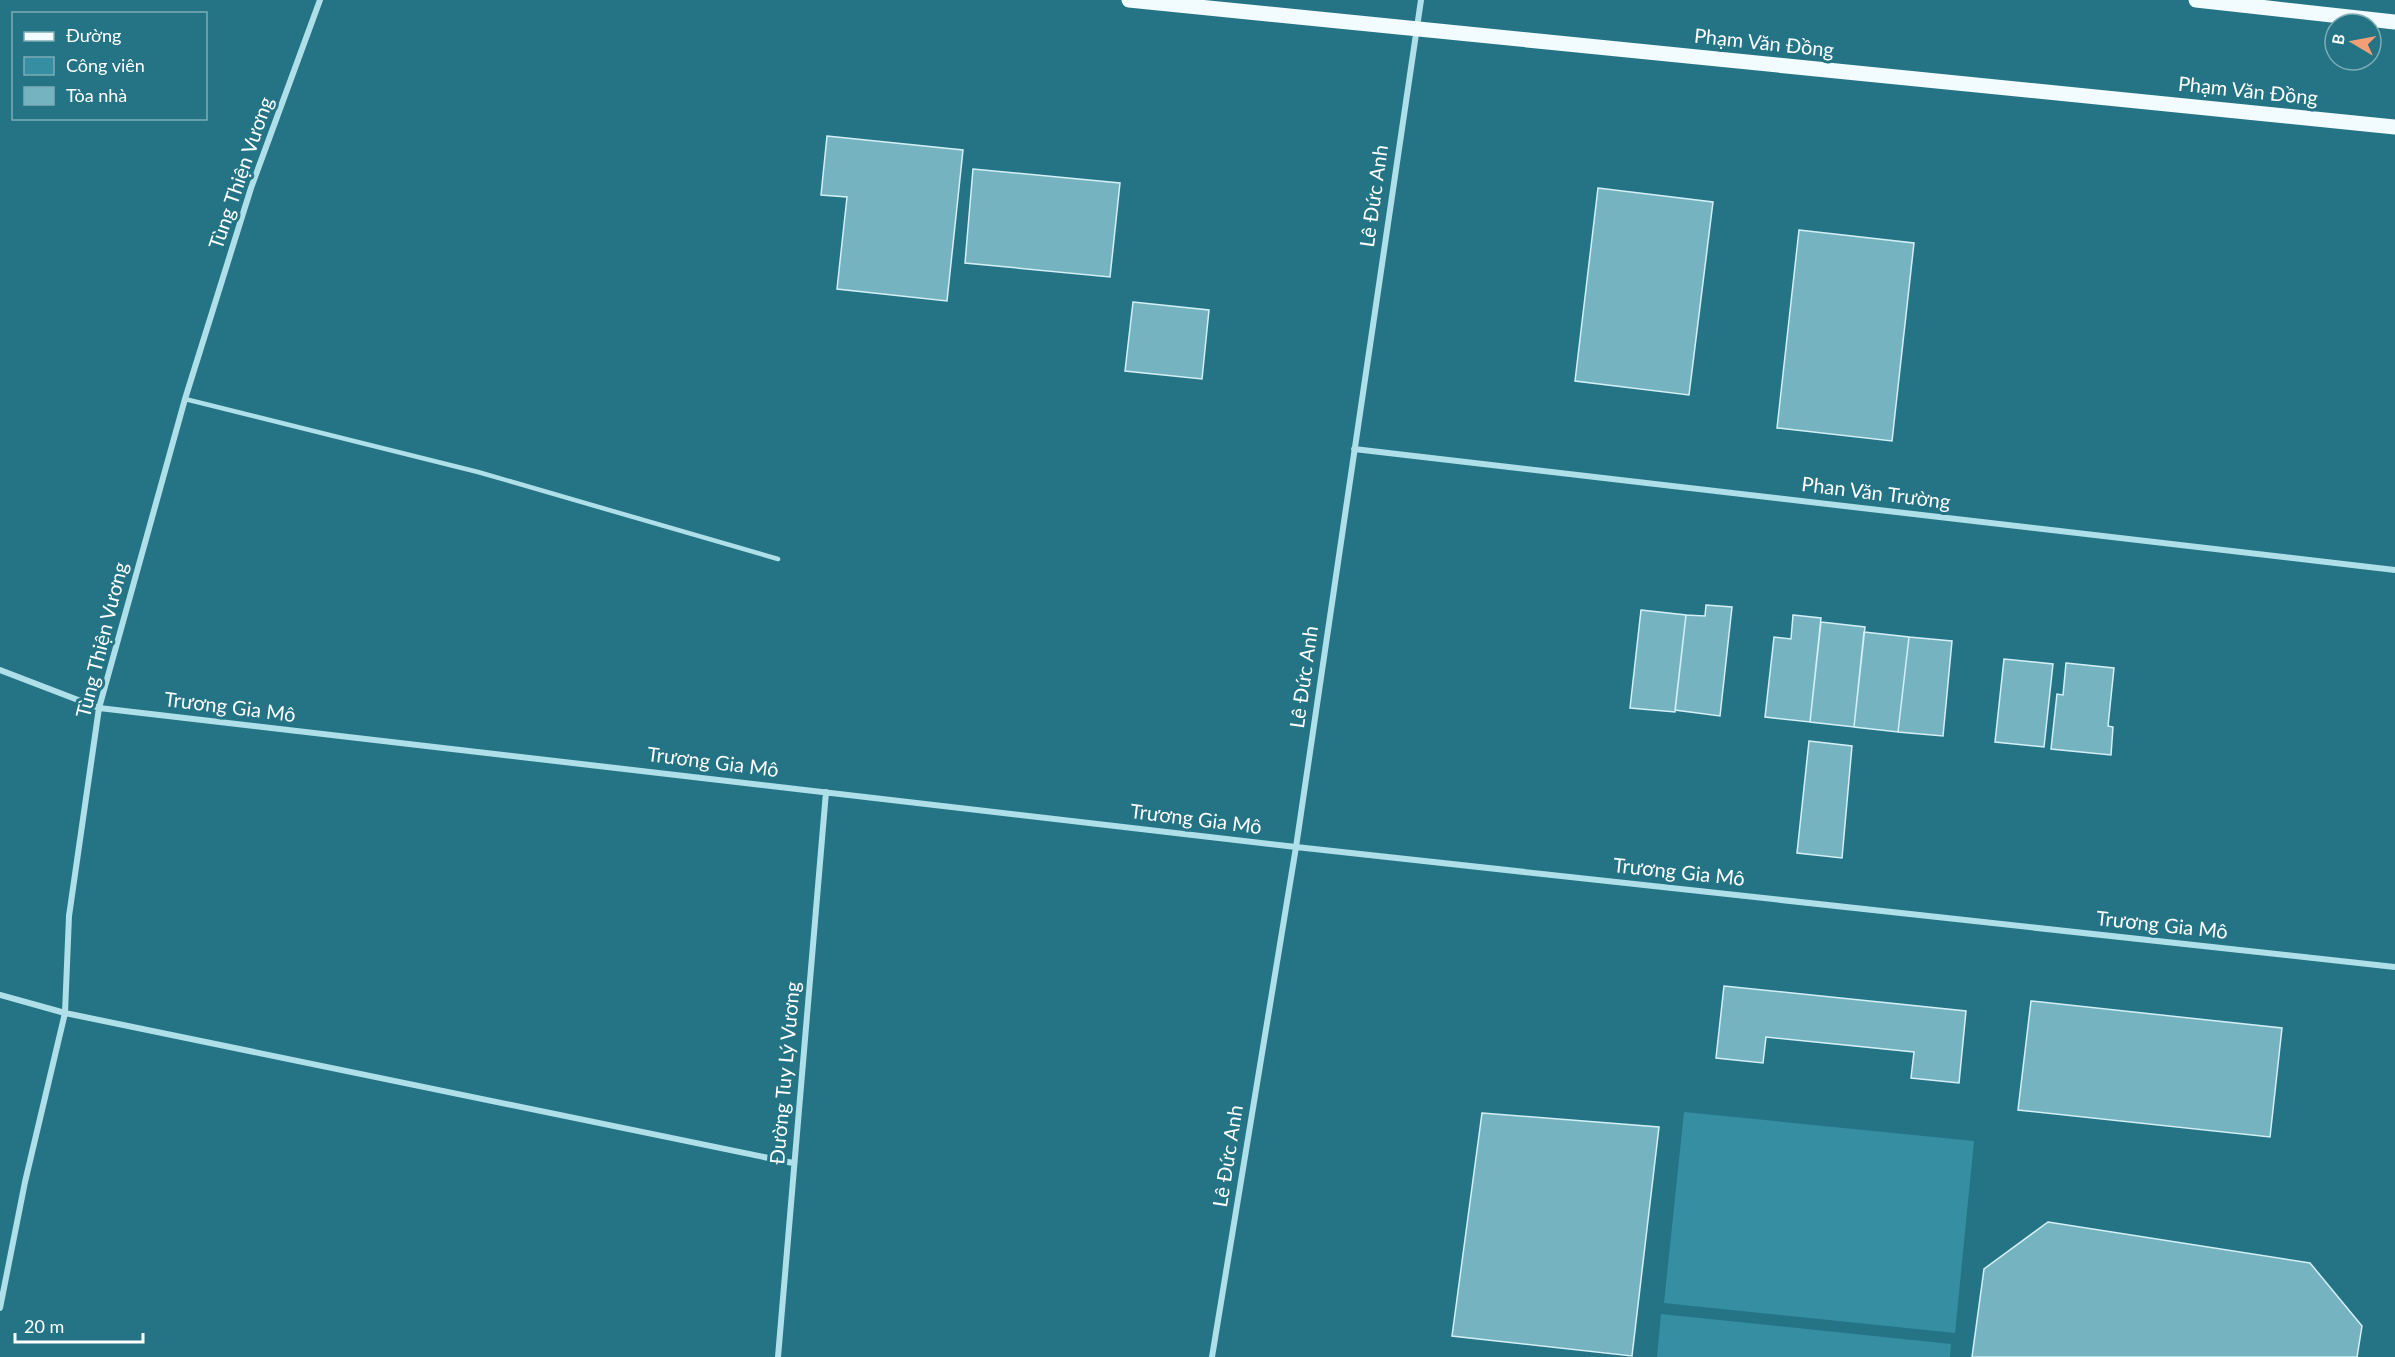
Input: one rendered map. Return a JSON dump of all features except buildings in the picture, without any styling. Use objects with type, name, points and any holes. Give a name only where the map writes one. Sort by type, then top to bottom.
[{"type":"main road","name":"Phạm Văn Đồng","points":[[1129,0],[2395,127]]},
{"type":"main road","points":[[2196,0],[2395,22]]},
{"type":"street","name":"Tùng Thiện Vương","points":[[0,1308],[25,1182],[65,1013],[69,916],[99,708],[185,399],[251,188],[320,0]]},
{"type":"street","name":"Lê Đức Anh","points":[[1212,1357],[1296,847],[1421,0]]},
{"type":"street","name":"Phan Văn Trường","points":[[1354,449],[2395,570]]},
{"type":"street","name":"Trương Gia Mô","points":[[0,670],[99,708],[1296,847],[2395,967]]},
{"type":"street","name":"Đường Tuy Lý Vương","points":[[778,1357],[826,792]]},
{"type":"street","points":[[0,995],[65,1013],[793,1163]]},
{"type":"lane","points":[[185,399],[478,472],[778,559]]},
{"type":"green space","points":[[1684,1112],[1974,1141],[1955,1333],[1664,1303]]},
{"type":"green space","points":[[1661,1314],[1951,1344],[1950,1357],[1657,1357]]}]
